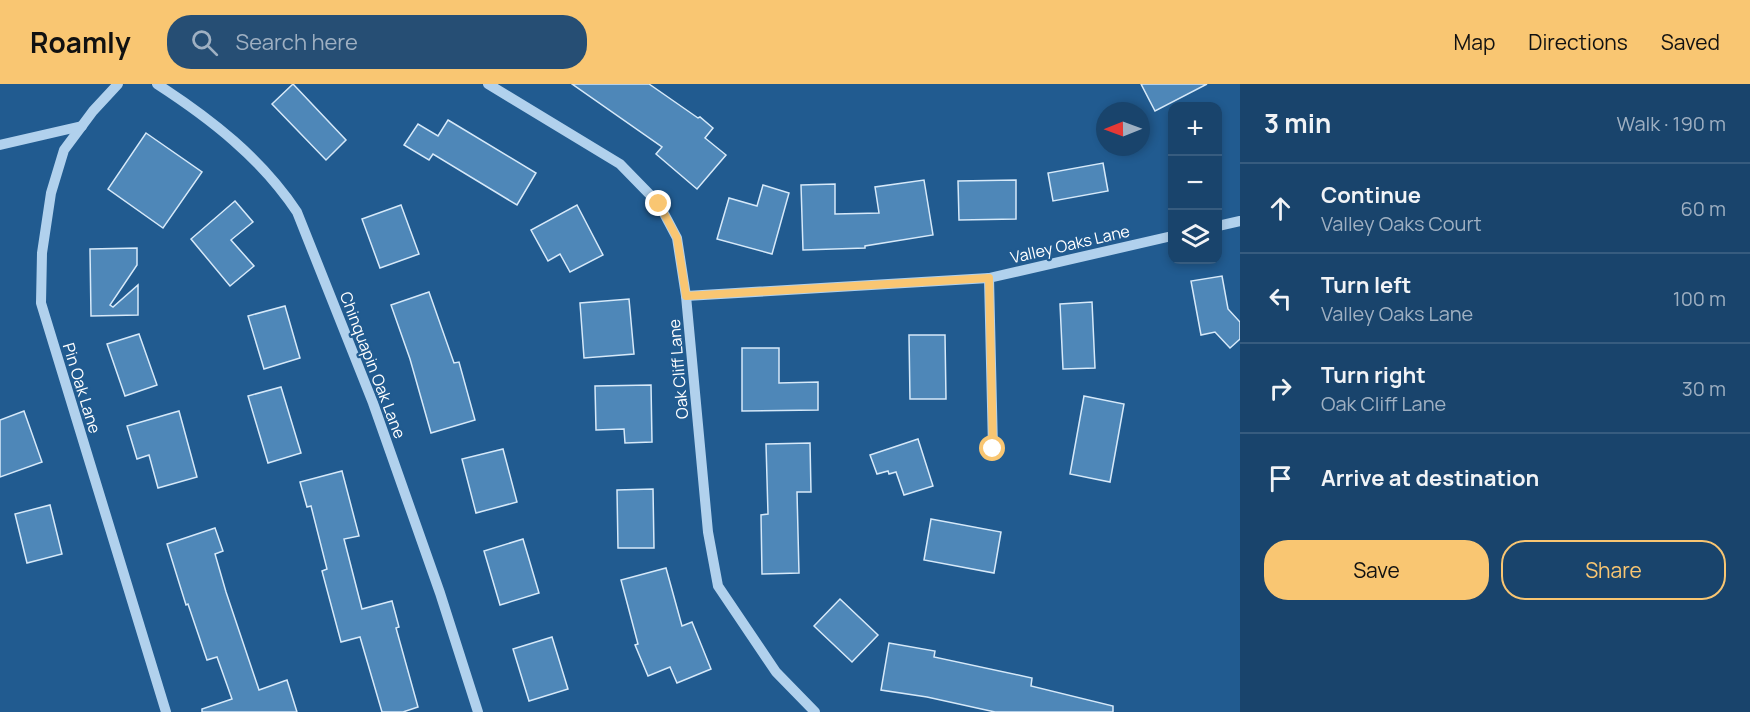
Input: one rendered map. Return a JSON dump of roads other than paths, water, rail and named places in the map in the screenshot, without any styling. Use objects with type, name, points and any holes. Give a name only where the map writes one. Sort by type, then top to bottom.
[{"type":"street","name":"Pin Oak Lane","points":[[117,84],[64,150],[51,193],[42,253],[41,303],[166,712]]},
{"type":"street","name":"Chinquapin Oak Lane","points":[[157,84],[231,136],[284,192],[297,212],[373,403],[440,593],[478,712]]},
{"type":"street","name":"Oak Cliff Lane","points":[[488,84],[620,164],[659,204],[677,238],[686,296],[708,532],[718,586],[776,672],[815,712]]},
{"type":"street","points":[[0,145],[82,126]]},
{"type":"street","points":[[1222,225],[1240,221]]},
{"type":"street","name":"Valley Oaks Lane","points":[[686,296],[989,278],[1168,238]]},
{"type":"street","points":[[989,278],[993,449]]}]
